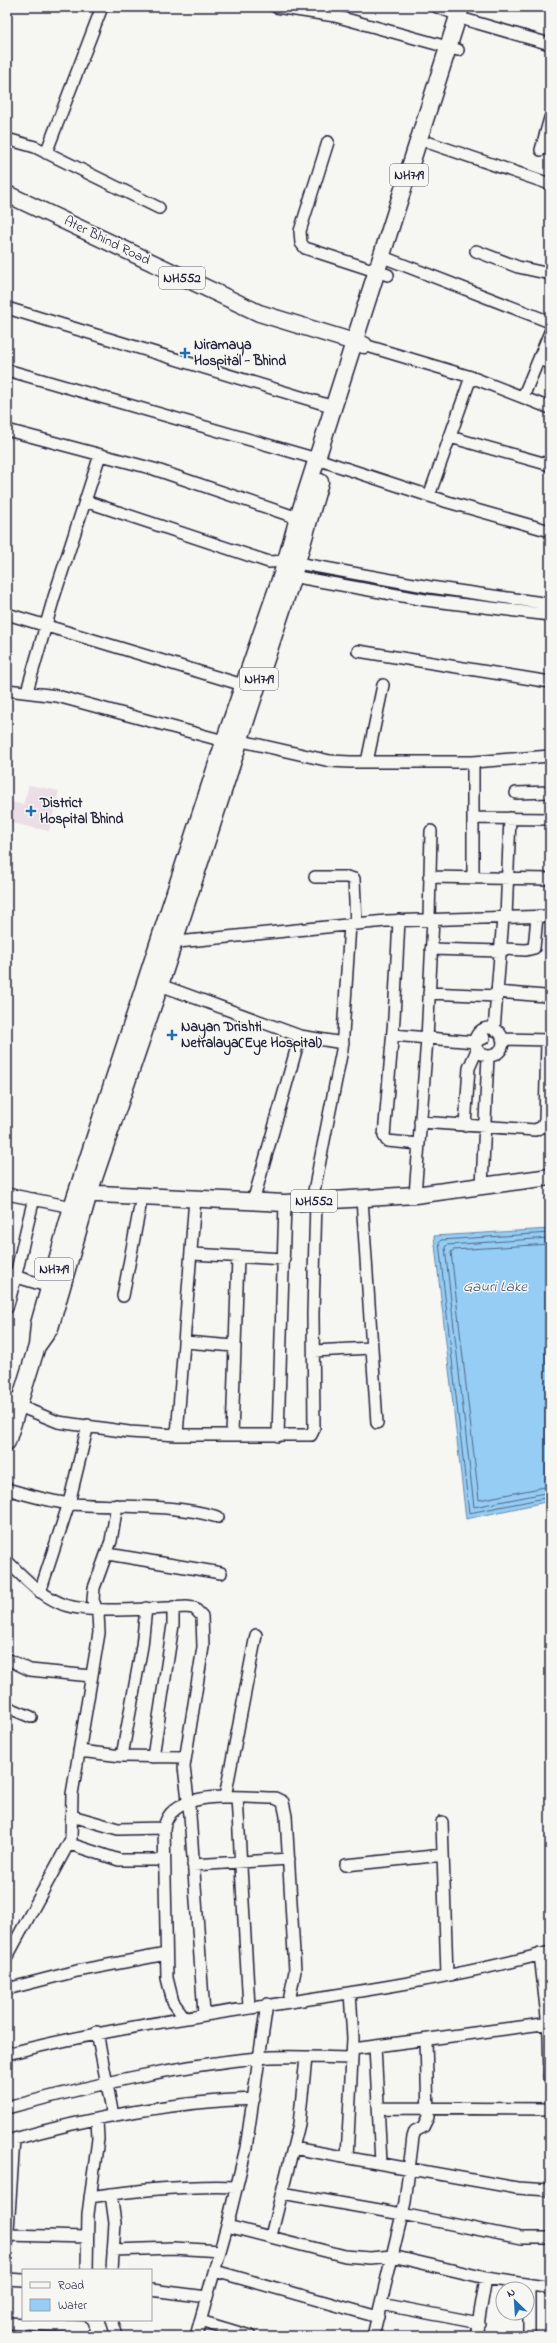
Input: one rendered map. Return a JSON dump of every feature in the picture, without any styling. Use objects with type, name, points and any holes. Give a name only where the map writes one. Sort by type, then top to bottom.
[{"type":"highway","name":"NH719","points":[[37,1346],[39,1324],[50,1287],[158,944],[289,569],[464,12]]},
{"type":"highway","name":"NH719","points":[[385,266],[430,143],[453,49]]},
{"type":"highway","name":"Ater Bhind Road","points":[[7,194],[259,313],[359,343]]},
{"type":"highway","name":"NH719","points":[[7,1442],[15,1401],[37,1346],[50,1328],[79,1198],[160,985],[174,943],[230,739],[243,685],[289,569],[298,518],[322,461],[334,407],[359,343]]},
{"type":"highway","name":"NH552","points":[[79,1198],[142,1196],[285,1203],[415,1195],[550,1177]]},
{"type":"street","points":[[46,154],[102,7]]},
{"type":"street","points":[[276,7],[336,11],[453,49]]},
{"type":"street","points":[[437,7],[464,12],[550,44]]},
{"type":"street","points":[[541,150],[550,118]]},
{"type":"street","points":[[7,139],[21,142],[159,208]]},
{"type":"street","points":[[328,142],[300,232],[301,243],[305,248],[385,266],[550,322]]},
{"type":"street","points":[[430,143],[550,184]]},
{"type":"street","points":[[476,251],[518,267],[550,274]]},
{"type":"street","points":[[7,308],[334,407]]},
{"type":"street","points":[[523,397],[550,332]]},
{"type":"street","points":[[359,343],[470,377],[550,408]]},
{"type":"street","points":[[539,359],[550,362]]},
{"type":"street","points":[[7,370],[322,461],[429,496],[550,531]]},
{"type":"street","points":[[429,496],[470,377]]},
{"type":"street","points":[[7,430],[211,487],[298,518]]},
{"type":"street","points":[[450,437],[550,465]]},
{"type":"street","points":[[27,691],[45,626],[100,455]]},
{"type":"street","points":[[85,501],[289,569],[425,600],[550,615]]},
{"type":"street","points":[[289,569],[550,604]]},
{"type":"street","points":[[7,614],[243,685]]},
{"type":"street","points":[[358,651],[550,682]]},
{"type":"street","points":[[367,762],[383,685]]},
{"type":"street","points":[[7,690],[27,691],[57,696],[230,739],[330,761],[473,762],[550,756]]},
{"type":"street","points":[[473,762],[473,877]]},
{"type":"street","points":[[516,793],[550,792]]},
{"type":"street","points":[[473,818],[550,820]]},
{"type":"street","points":[[482,1186],[489,1039],[497,994],[508,878],[510,818]]},
{"type":"street","points":[[415,1195],[427,1039],[431,949],[431,919],[428,877],[431,831]]},
{"type":"street","points":[[15,1401],[50,1420],[129,1432],[177,1435],[309,1436],[313,1434],[314,1201],[334,1100],[343,1043],[353,924],[354,879],[347,877],[315,877]]},
{"type":"street","points":[[428,877],[550,879]]},
{"type":"street","points":[[158,944],[399,920],[550,916]]},
{"type":"street","points":[[431,949],[526,950],[534,948],[537,917]]},
{"type":"street","points":[[399,920],[393,1035],[384,1136],[387,1141],[419,1144]]},
{"type":"street","points":[[160,985],[300,1036],[343,1043]]},
{"type":"street","points":[[429,994],[497,994],[549,998]]},
{"type":"street","points":[[393,1035],[427,1039],[549,1038],[544,1124],[535,1130],[485,1128],[420,1122]]},
{"type":"street","points":[[253,1202],[300,1036]]},
{"type":"street","points":[[488,1056],[500,1051],[489,1039]]},
{"type":"street","points":[[465,1126],[469,1068],[489,1039]]},
{"type":"street","points":[[7,1196],[34,1199],[79,1198]]},
{"type":"street","points":[[122,1296],[142,1196]]},
{"type":"street","points":[[177,1435],[192,1254],[195,1198]]},
{"type":"street","points":[[7,1308],[12,1276],[34,1199]]},
{"type":"street","points":[[362,1199],[377,1423]]},
{"type":"street","points":[[278,1436],[285,1203]]},
{"type":"street","points":[[192,1254],[284,1259]]},
{"type":"street","points":[[232,1435],[238,1256]]},
{"type":"street","points":[[12,1276],[50,1287]]},
{"type":"street","points":[[185,1342],[234,1346]]},
{"type":"street","points":[[314,1351],[371,1348]]},
{"type":"street","points":[[40,1592],[70,1503],[88,1425]]},
{"type":"street","points":[[7,1489],[70,1503],[184,1509],[218,1517]]},
{"type":"street","points":[[7,1957],[70,1844],[72,1794],[99,1633],[96,1609],[93,1600],[94,1588],[108,1554],[117,1505]]},
{"type":"street","points":[[108,1554],[220,1573]]},
{"type":"street","points":[[7,1561],[40,1592],[71,1607],[96,1609],[173,1607],[194,1608],[199,1611],[202,1616],[204,1632],[184,1757],[189,1803],[204,2014]]},
{"type":"street","points":[[153,1757],[173,1625],[173,1607]]},
{"type":"street","points":[[122,1756],[142,1646],[146,1608]]},
{"type":"street","points":[[225,1797],[256,1635]]},
{"type":"street","points":[[7,1659],[30,1670],[91,1676]]},
{"type":"street","points":[[7,1707],[31,1716]]},
{"type":"street","points":[[79,1751],[122,1756],[184,1757]]},
{"type":"street","points":[[184,2017],[175,2007],[171,1995],[166,1954],[164,1828],[165,1820],[171,1811],[206,1797],[275,1798],[283,1802],[286,1816],[295,1977],[289,2001]]},
{"type":"street","points":[[238,1797],[249,2007]]},
{"type":"street","points":[[72,1816],[118,1828],[164,1828]]},
{"type":"street","points":[[442,1822],[447,1974]]},
{"type":"street","points":[[70,1844],[119,1860],[164,1860]]},
{"type":"street","points":[[346,1865],[443,1855]]},
{"type":"street","points":[[193,1865],[288,1859]]},
{"type":"street","points":[[7,2054],[97,2032],[267,2004],[350,1993],[545,1953],[549,2023],[550,2079]]},
{"type":"street","points":[[7,1989],[71,1972],[166,1954]]},
{"type":"street","points":[[347,2158],[353,2019],[350,1993]]},
{"type":"street","points":[[196,2336],[237,2188],[254,2099],[267,2004]]},
{"type":"street","points":[[7,2108],[108,2083],[202,2065],[260,2058],[306,2058],[352,2053],[375,2046],[549,2023]]},
{"type":"street","points":[[97,2032],[108,2083],[113,2116]]},
{"type":"street","points":[[373,2336],[402,2214],[415,2131],[426,2123],[429,2109],[426,2040]]},
{"type":"street","points":[[375,2046],[381,2163]]},
{"type":"street","points":[[271,2236],[299,2124],[306,2058]]},
{"type":"street","points":[[7,2245],[10,2140],[113,2116],[186,2103],[254,2099]]},
{"type":"street","points":[[379,2108],[550,2109]]},
{"type":"street","points":[[87,2269],[87,2237],[90,2197],[98,2139],[97,2120]]},
{"type":"street","points":[[294,2148],[517,2188],[550,2190]]},
{"type":"street","points":[[90,2197],[197,2186],[237,2188]]},
{"type":"street","points":[[111,2194],[114,2223],[112,2269]]},
{"type":"street","points":[[282,2194],[402,2214],[521,2238],[550,2238]]},
{"type":"street","points":[[227,2226],[345,2256],[370,2258],[392,2256],[504,2281]]},
{"type":"street","points":[[7,2235],[87,2237]]},
{"type":"street","points":[[113,2250],[174,2248],[220,2251]]},
{"type":"street","points":[[214,2271],[378,2316]]},
{"type":"street","points":[[476,2336],[486,2278]]},
{"type":"street","points":[[7,2279],[22,2280]]},
{"type":"street","points":[[535,2286],[545,2287],[550,2292]]},
{"type":"street","points":[[152,2290],[207,2297]]},
{"type":"street","points":[[381,2304],[479,2323]]},
{"type":"street","points":[[112,2321],[117,2336]]},
{"type":"street","points":[[200,2321],[250,2336]]},
{"type":"street","points":[[529,2321],[529,2336]]},
{"type":"street","points":[[7,2323],[83,2328]]},
{"type":"shaded area","name":"District Hospital Bhind","points":[[29,785],[59,791],[49,831],[7,822],[12,802],[23,805]]},
{"type":"water","name":"Gauri Lake","points":[[550,1229],[550,1501],[466,1519],[434,1236]]},
{"type":"place","name":"Niramaya Hospital - Bhind","points":[[185,353]]},
{"type":"place","name":"District Hospital Bhind","points":[[31,811]]},
{"type":"place","name":"Nayan Drishti Netralaya(Eye Hospital)","points":[[172,1035]]}]
